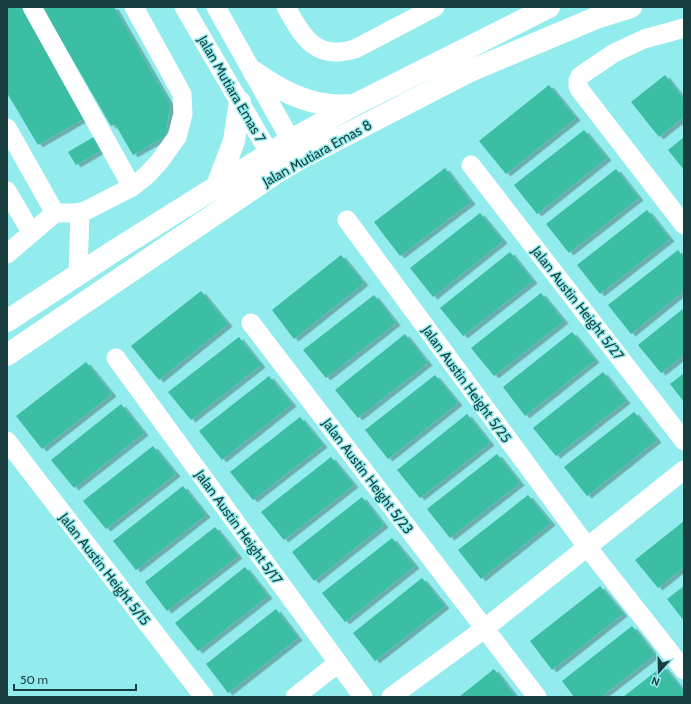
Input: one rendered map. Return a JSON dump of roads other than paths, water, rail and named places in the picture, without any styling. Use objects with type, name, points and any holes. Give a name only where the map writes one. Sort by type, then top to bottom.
[{"type":"main road","name":"Jalan Mutiara Emas 8","points":[[7,355],[275,162],[296,149],[354,105],[549,7]]},
{"type":"main road","name":"Jalan Mutiara Emas 8","points":[[296,149],[596,18],[631,7]]},
{"type":"main road","points":[[254,72],[276,88],[301,99],[331,105],[354,105]]},
{"type":"main road","points":[[217,186],[234,142],[240,102]]},
{"type":"main road","name":"Jalan Mutiara Emas 8","points":[[7,321],[217,186],[275,162]]},
{"type":"street","points":[[32,7],[132,187]]},
{"type":"street","points":[[7,254],[55,213],[80,212],[94,207],[132,187],[160,162],[177,137],[184,114],[182,94],[134,7]]},
{"type":"street","name":"Jalan Mutiara Emas 7","points":[[184,7],[275,162]]},
{"type":"street","name":"Jalan Mutiara Emas 7","points":[[216,7],[254,72],[296,149]]},
{"type":"street","points":[[286,7],[302,35],[320,49],[333,52],[344,52],[355,49],[435,7]]},
{"type":"street","points":[[684,28],[644,39],[614,53],[583,73],[578,81],[580,90],[684,225]]},
{"type":"street","points":[[7,128],[55,213]]},
{"type":"street","name":"Jalan Austin Height 5/27","points":[[471,165],[684,441]]},
{"type":"street","points":[[7,191],[32,232]]},
{"type":"street","points":[[78,274],[80,212]]},
{"type":"street","name":"Jalan Austin Height 5/25","points":[[347,220],[588,548],[684,670]]},
{"type":"street","name":"Jalan Austin Height 5/23","points":[[252,323],[537,697]]},
{"type":"street","name":"Jalan Austin Height 5/17","points":[[116,358],[363,697]]},
{"type":"street","name":"Jalan Austin Height 5/15","points":[[7,441],[204,697]]},
{"type":"street","points":[[391,697],[484,629],[588,548],[684,470]]},
{"type":"street","points":[[295,697],[338,663]]}]
